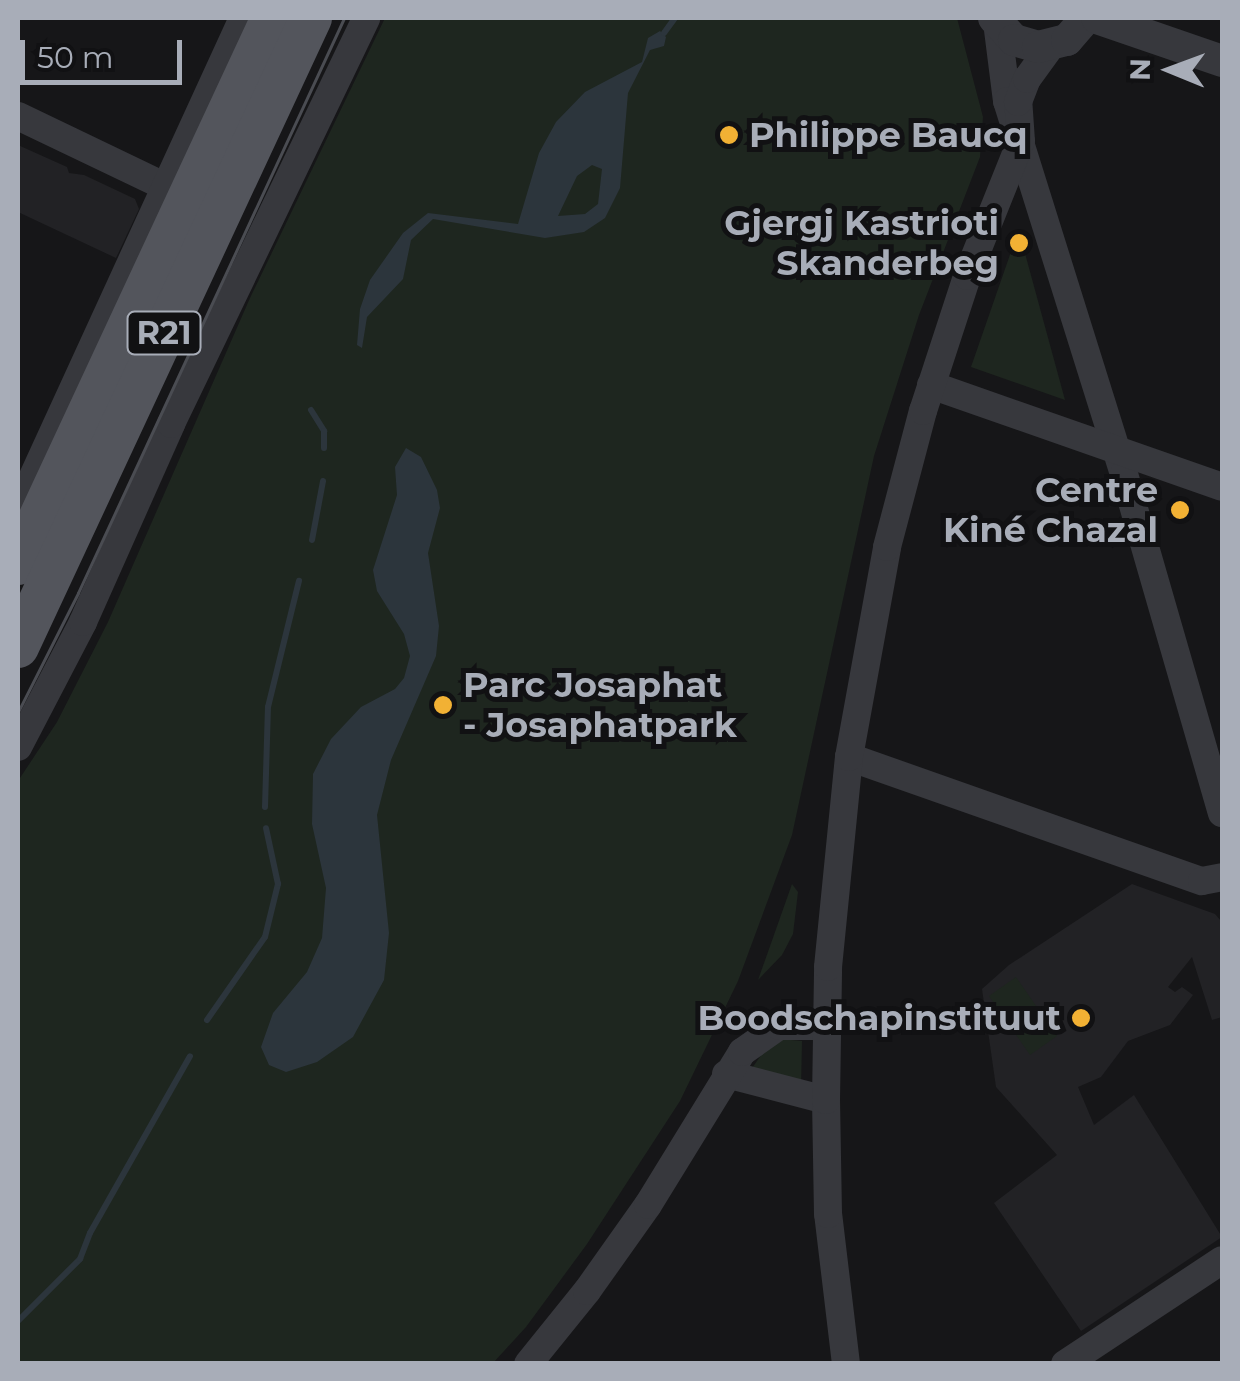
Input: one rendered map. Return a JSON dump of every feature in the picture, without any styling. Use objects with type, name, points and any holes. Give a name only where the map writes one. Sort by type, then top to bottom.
[{"type":"main road","name":"R21","points":[[18,564],[272,18]]},
{"type":"main road","name":"R21","points":[[18,647],[311,18]]},
{"type":"street","points":[[18,508],[243,18]]},
{"type":"street","points":[[18,747],[83,622],[170,424],[366,18]]},
{"type":"street","points":[[996,20],[1026,45],[1050,46],[1067,40],[1086,18]]},
{"type":"street","points":[[1097,18],[1222,61]]},
{"type":"street","points":[[996,20],[1004,86],[1116,448],[1222,813]]},
{"type":"street","points":[[846,1364],[828,1214],[826,1026],[836,868],[849,757],[887,547],[931,385],[967,276],[1021,141],[1018,102],[1027,79],[1050,46]]},
{"type":"street","points":[[18,116],[166,187]]},
{"type":"street","points":[[931,385],[1222,487]]},
{"type":"street","points":[[849,757],[1202,881],[1222,878]]},
{"type":"street","points":[[528,1364],[587,1292],[648,1205],[726,1074],[760,1036],[778,1026],[826,1026]]},
{"type":"street","points":[[726,1074],[826,1100]]},
{"type":"street","points":[[1065,1364],[1222,1260]]},
{"type":"shaded area","name":"Parc Josaphat - Josaphatpark","points":[[385,18],[957,18],[983,117],[980,157],[919,315],[874,456],[792,835],[738,981],[680,1101],[587,1244],[526,1327],[493,1363],[18,1364],[18,781],[57,722],[108,622],[250,298]]},
{"type":"shaded area","points":[[660,31],[666,37],[664,46],[650,50],[628,93],[620,188],[605,218],[584,232],[545,238],[433,219],[411,240],[403,279],[367,317],[362,348],[357,345],[360,309],[370,280],[403,233],[428,213],[518,224],[539,153],[556,122],[585,92],[642,62],[648,38]],"holes":[[[592,165],[602,169],[598,204],[585,214],[558,216],[577,176]]]},
{"type":"shaded area","points":[[18,145],[67,167],[69,173],[84,175],[135,199],[139,209],[116,258],[18,212]]},
{"type":"shaded area","points":[[1013,246],[1023,246],[1065,400],[971,367]]},
{"type":"shaded area","points":[[406,448],[421,457],[437,490],[440,508],[428,553],[439,626],[436,656],[391,760],[377,815],[389,933],[384,980],[353,1037],[317,1062],[286,1072],[269,1065],[261,1047],[273,1013],[307,972],[322,938],[326,888],[312,824],[313,774],[331,739],[361,707],[395,689],[404,678],[410,656],[404,634],[377,591],[373,570],[397,495],[395,467]]},
{"type":"shaded area","points":[[792,884],[798,892],[793,934],[782,955],[758,980]]},
{"type":"shaded area","points":[[1132,884],[1215,914],[1221,921],[1222,1017],[1212,1020],[1192,957],[1168,987],[1175,992],[1182,987],[1193,995],[1170,1025],[1128,1041],[1101,1077],[1078,1087],[1094,1125],[1134,1095],[1222,1237],[1081,1331],[994,1203],[1057,1155],[996,1087],[982,989],[1009,965]]},
{"type":"shaded area","points":[[1016,977],[1057,1036],[1030,1055],[989,996]]},
{"type":"shaded area","points":[[780,1039],[802,1041],[801,1088],[750,1071],[764,1051]]},
{"type":"waterway","points":[[664,33],[675,18]]},
{"type":"waterway","points":[[311,410],[324,431],[324,448]]},
{"type":"waterway","points":[[312,540],[323,481]]},
{"type":"waterway","points":[[265,807],[268,707],[299,581]]},
{"type":"waterway","points":[[207,1020],[265,937],[278,884],[266,828]]},
{"type":"waterway","points":[[18,1321],[80,1259],[90,1233],[190,1056]]},
{"type":"tram line","points":[[18,712],[78,593],[344,18]]},
{"type":"place","name":"Philippe Baucq","points":[[729,135]]},
{"type":"place","name":"Gjergj Kastrioti Skanderbeg","points":[[1019,243]]},
{"type":"place","name":"Centre Kiné Chazal","points":[[1180,510]]},
{"type":"place","name":"Parc Josaphat - Josaphatpark","points":[[443,705]]},
{"type":"place","name":"Boodschapinstituut","points":[[1081,1018]]}]
